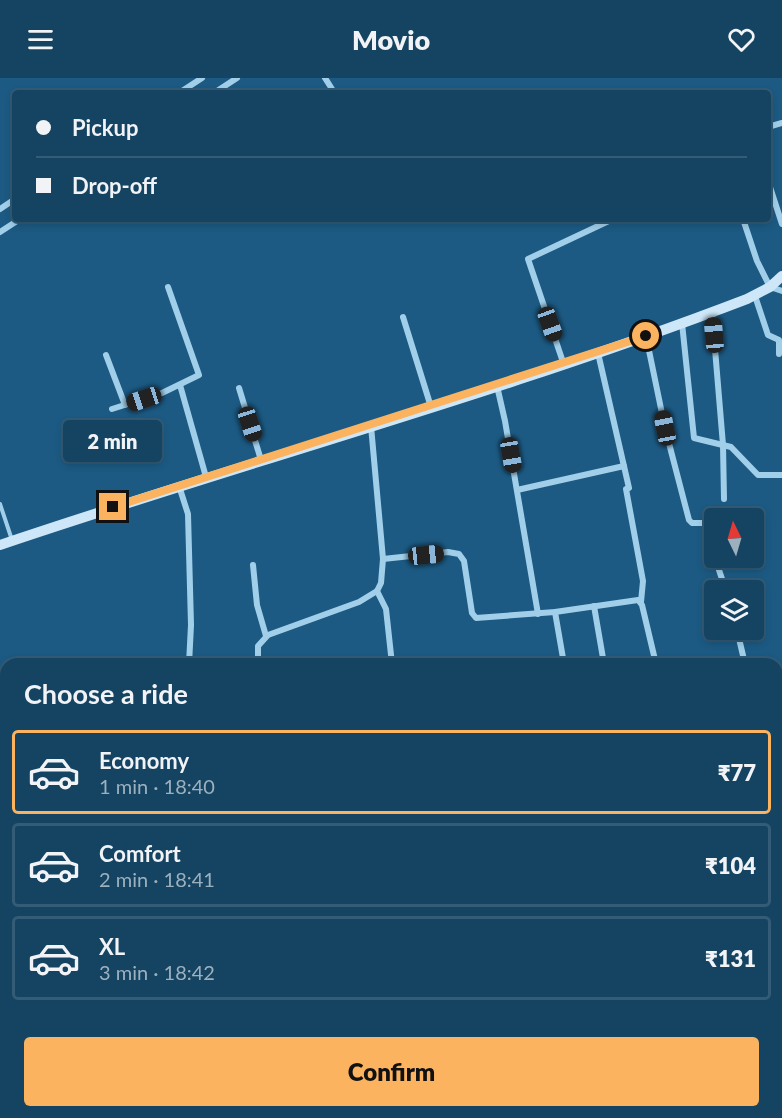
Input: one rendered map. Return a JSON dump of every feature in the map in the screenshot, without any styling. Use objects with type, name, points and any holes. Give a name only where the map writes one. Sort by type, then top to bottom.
[{"type":"street","points":[[184,90],[202,78]]},
{"type":"street","points":[[224,90],[237,78]]},
{"type":"street","points":[[325,78],[332,89]]},
{"type":"street","points":[[771,190],[782,224]]},
{"type":"street","points":[[0,232],[15,222]]},
{"type":"street","points":[[564,364],[528,260],[607,222]]},
{"type":"street","points":[[743,222],[757,261],[770,287],[782,291]]},
{"type":"street","points":[[0,545],[178,485],[372,426],[598,353],[754,296],[770,287],[782,276]]},
{"type":"street","points":[[112,409],[180,385],[198,376],[200,372],[168,287]]},
{"type":"street","points":[[754,296],[768,333],[778,339],[779,354]]},
{"type":"street","points":[[712,313],[723,445],[724,499]]},
{"type":"street","points":[[403,317],[431,407]]},
{"type":"street","points":[[682,323],[693,436],[696,439],[735,450],[758,475],[782,475]]},
{"type":"street","points":[[646,336],[665,428],[689,520],[692,523],[704,523]]},
{"type":"street","points":[[598,353],[624,466],[643,581],[641,602],[655,658]]},
{"type":"street","points":[[106,356],[125,405]]},
{"type":"street","points":[[180,385],[206,477]]},
{"type":"street","points":[[497,386],[538,614]]},
{"type":"street","points":[[239,388],[261,460]]},
{"type":"street","points":[[258,658],[258,646],[266,636],[359,602],[377,591],[381,583],[382,559],[372,426]]},
{"type":"street","points":[[517,490],[624,466]]},
{"type":"street","points":[[178,485],[188,514],[191,625],[189,658]]},
{"type":"street","points":[[382,559],[448,552],[459,554],[464,561],[474,616],[538,614],[636,600],[641,602]]},
{"type":"street","points":[[253,565],[257,605],[266,636]]},
{"type":"street","points":[[377,591],[386,609],[391,658]]},
{"type":"street","points":[[594,606],[603,658]]},
{"type":"street","points":[[555,612],[563,658]]},
{"type":"street","points":[[739,640],[744,658]]},
{"type":"lane","points":[[0,504],[12,541]]},
{"type":"route","points":[[113,507],[417,412],[646,336]]}]
